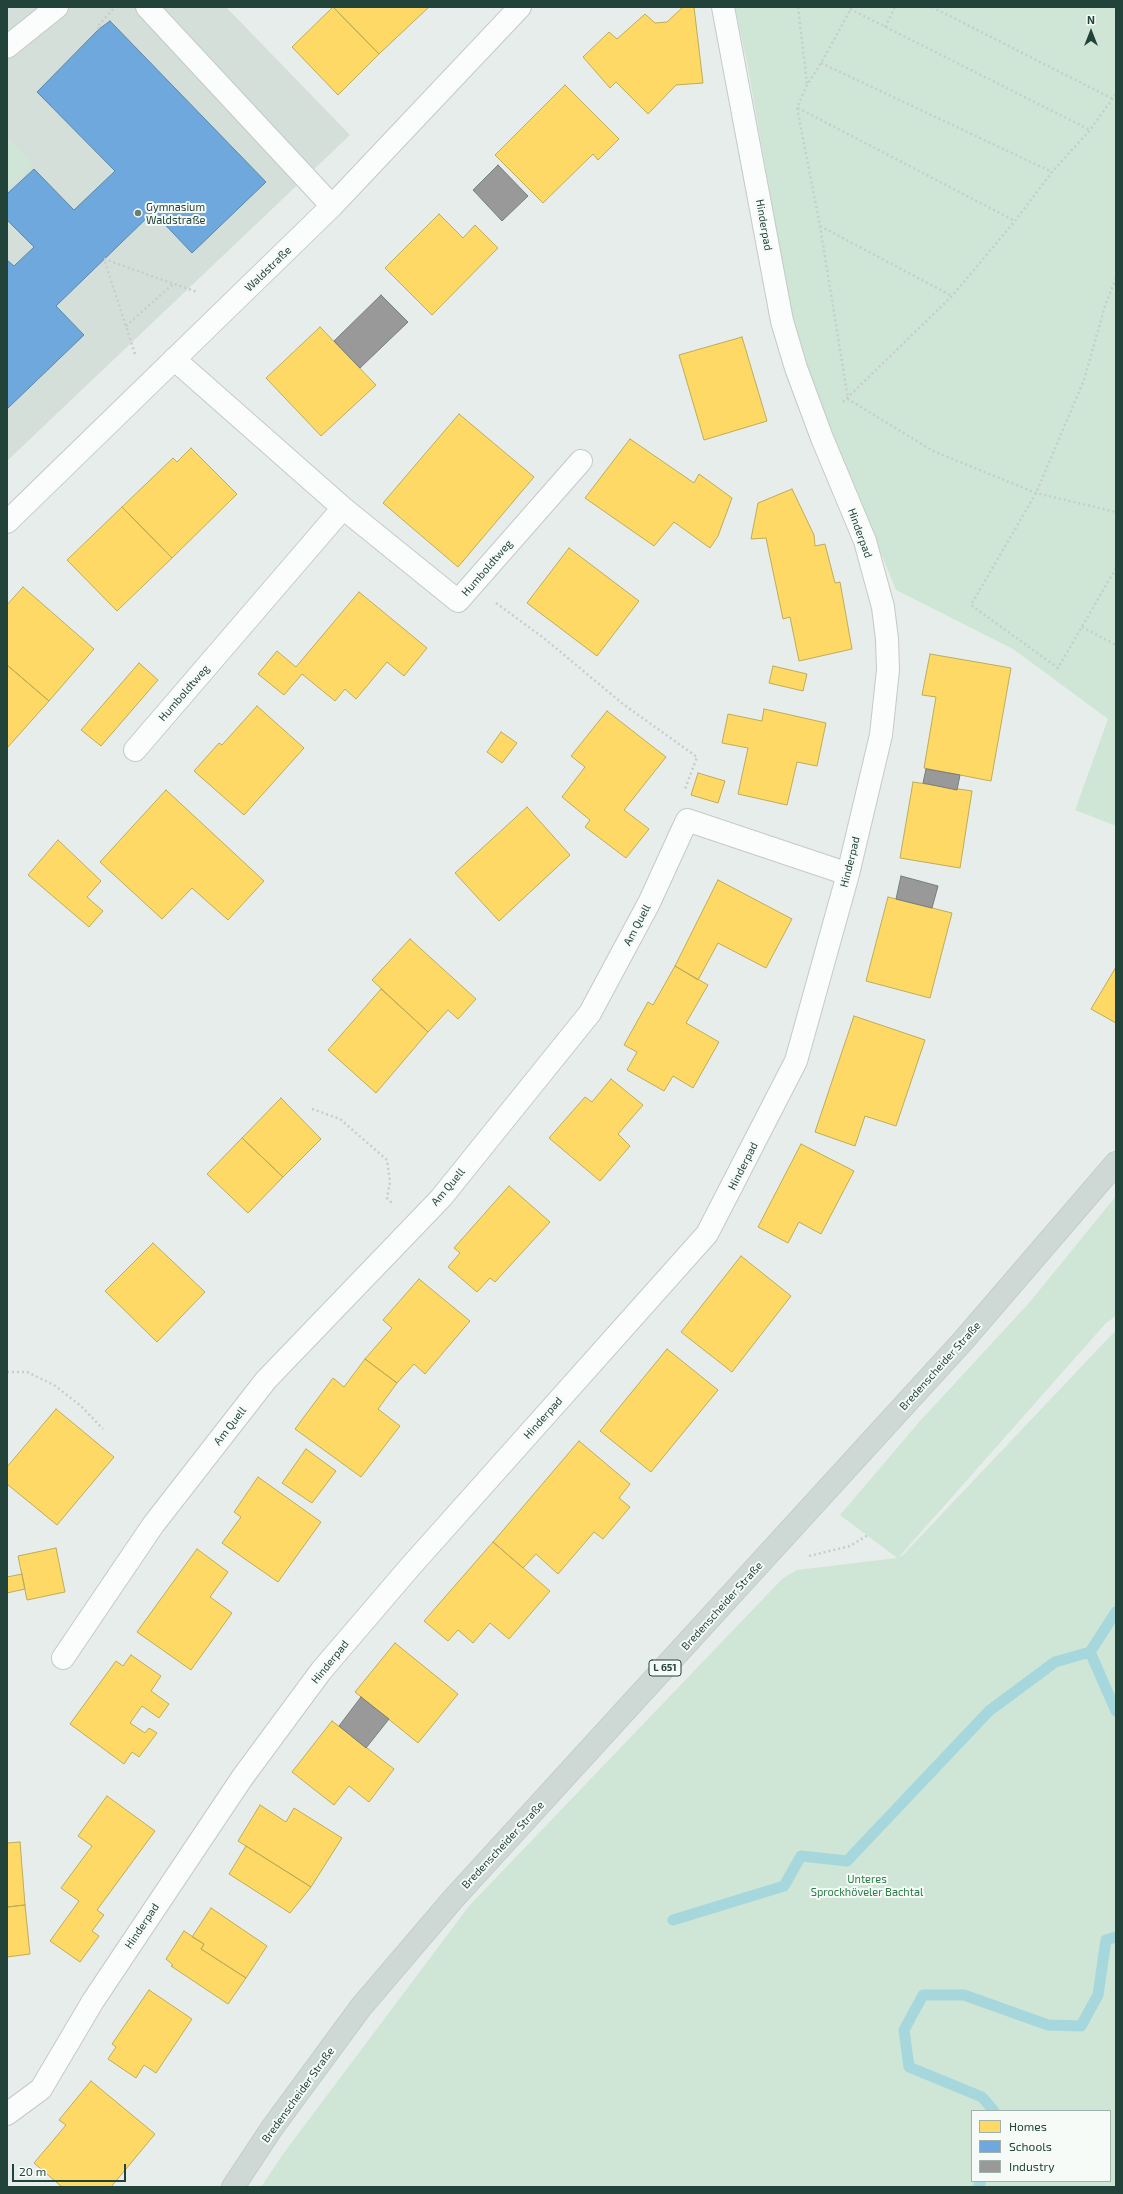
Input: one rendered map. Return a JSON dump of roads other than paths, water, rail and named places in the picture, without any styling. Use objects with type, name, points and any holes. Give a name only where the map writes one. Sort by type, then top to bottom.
[{"type":"main road","name":"Bredenscheider Straße","points":[[233,2187],[272,2128],[361,2008],[443,1910],[773,1550],[1014,1284],[1116,1163]]},
{"type":"street","points":[[7,47],[57,7]]},
{"type":"street","points":[[146,7],[332,206]]},
{"type":"street","name":"Waldstraße","points":[[7,522],[332,206],[520,7]]},
{"type":"street","name":"Hinderpad","points":[[7,2114],[41,2089],[93,2000],[233,1791],[321,1671],[410,1567],[707,1234],[796,1061],[848,874],[881,735],[888,670],[887,639],[883,607],[865,541],[822,438],[796,368],[782,321],[723,7]]},
{"type":"street","name":"Humboldtweg","points":[[174,359],[343,508],[458,601],[581,461]]},
{"type":"street","name":"Humboldtweg","points":[[135,750],[343,508]]},
{"type":"street","name":"Am Quell","points":[[63,1658],[153,1525],[266,1380],[441,1198],[590,1013],[649,903],[687,820],[848,874]]},
{"type":"waterway","points":[[1116,1612],[1090,1652],[1116,1711]]},
{"type":"waterway","points":[[673,1920],[784,1886],[801,1856],[847,1861],[989,1711],[1055,1662],[1090,1652]]},
{"type":"waterway","points":[[993,2110],[982,2097],[909,2067],[904,2030],[923,1995],[964,1995],[1048,2025],[1081,2026],[1098,1995],[1106,1940],[1116,1937]]},
{"type":"waterway","points":[[978,2187],[980,2182]]},
{"type":"place","name":"Gymnasium Waldstraße","points":[[138,213]]},
{"type":"park label","name":"Unteres Sprockhöveler Bachtal","points":[[867,1885]]}]
